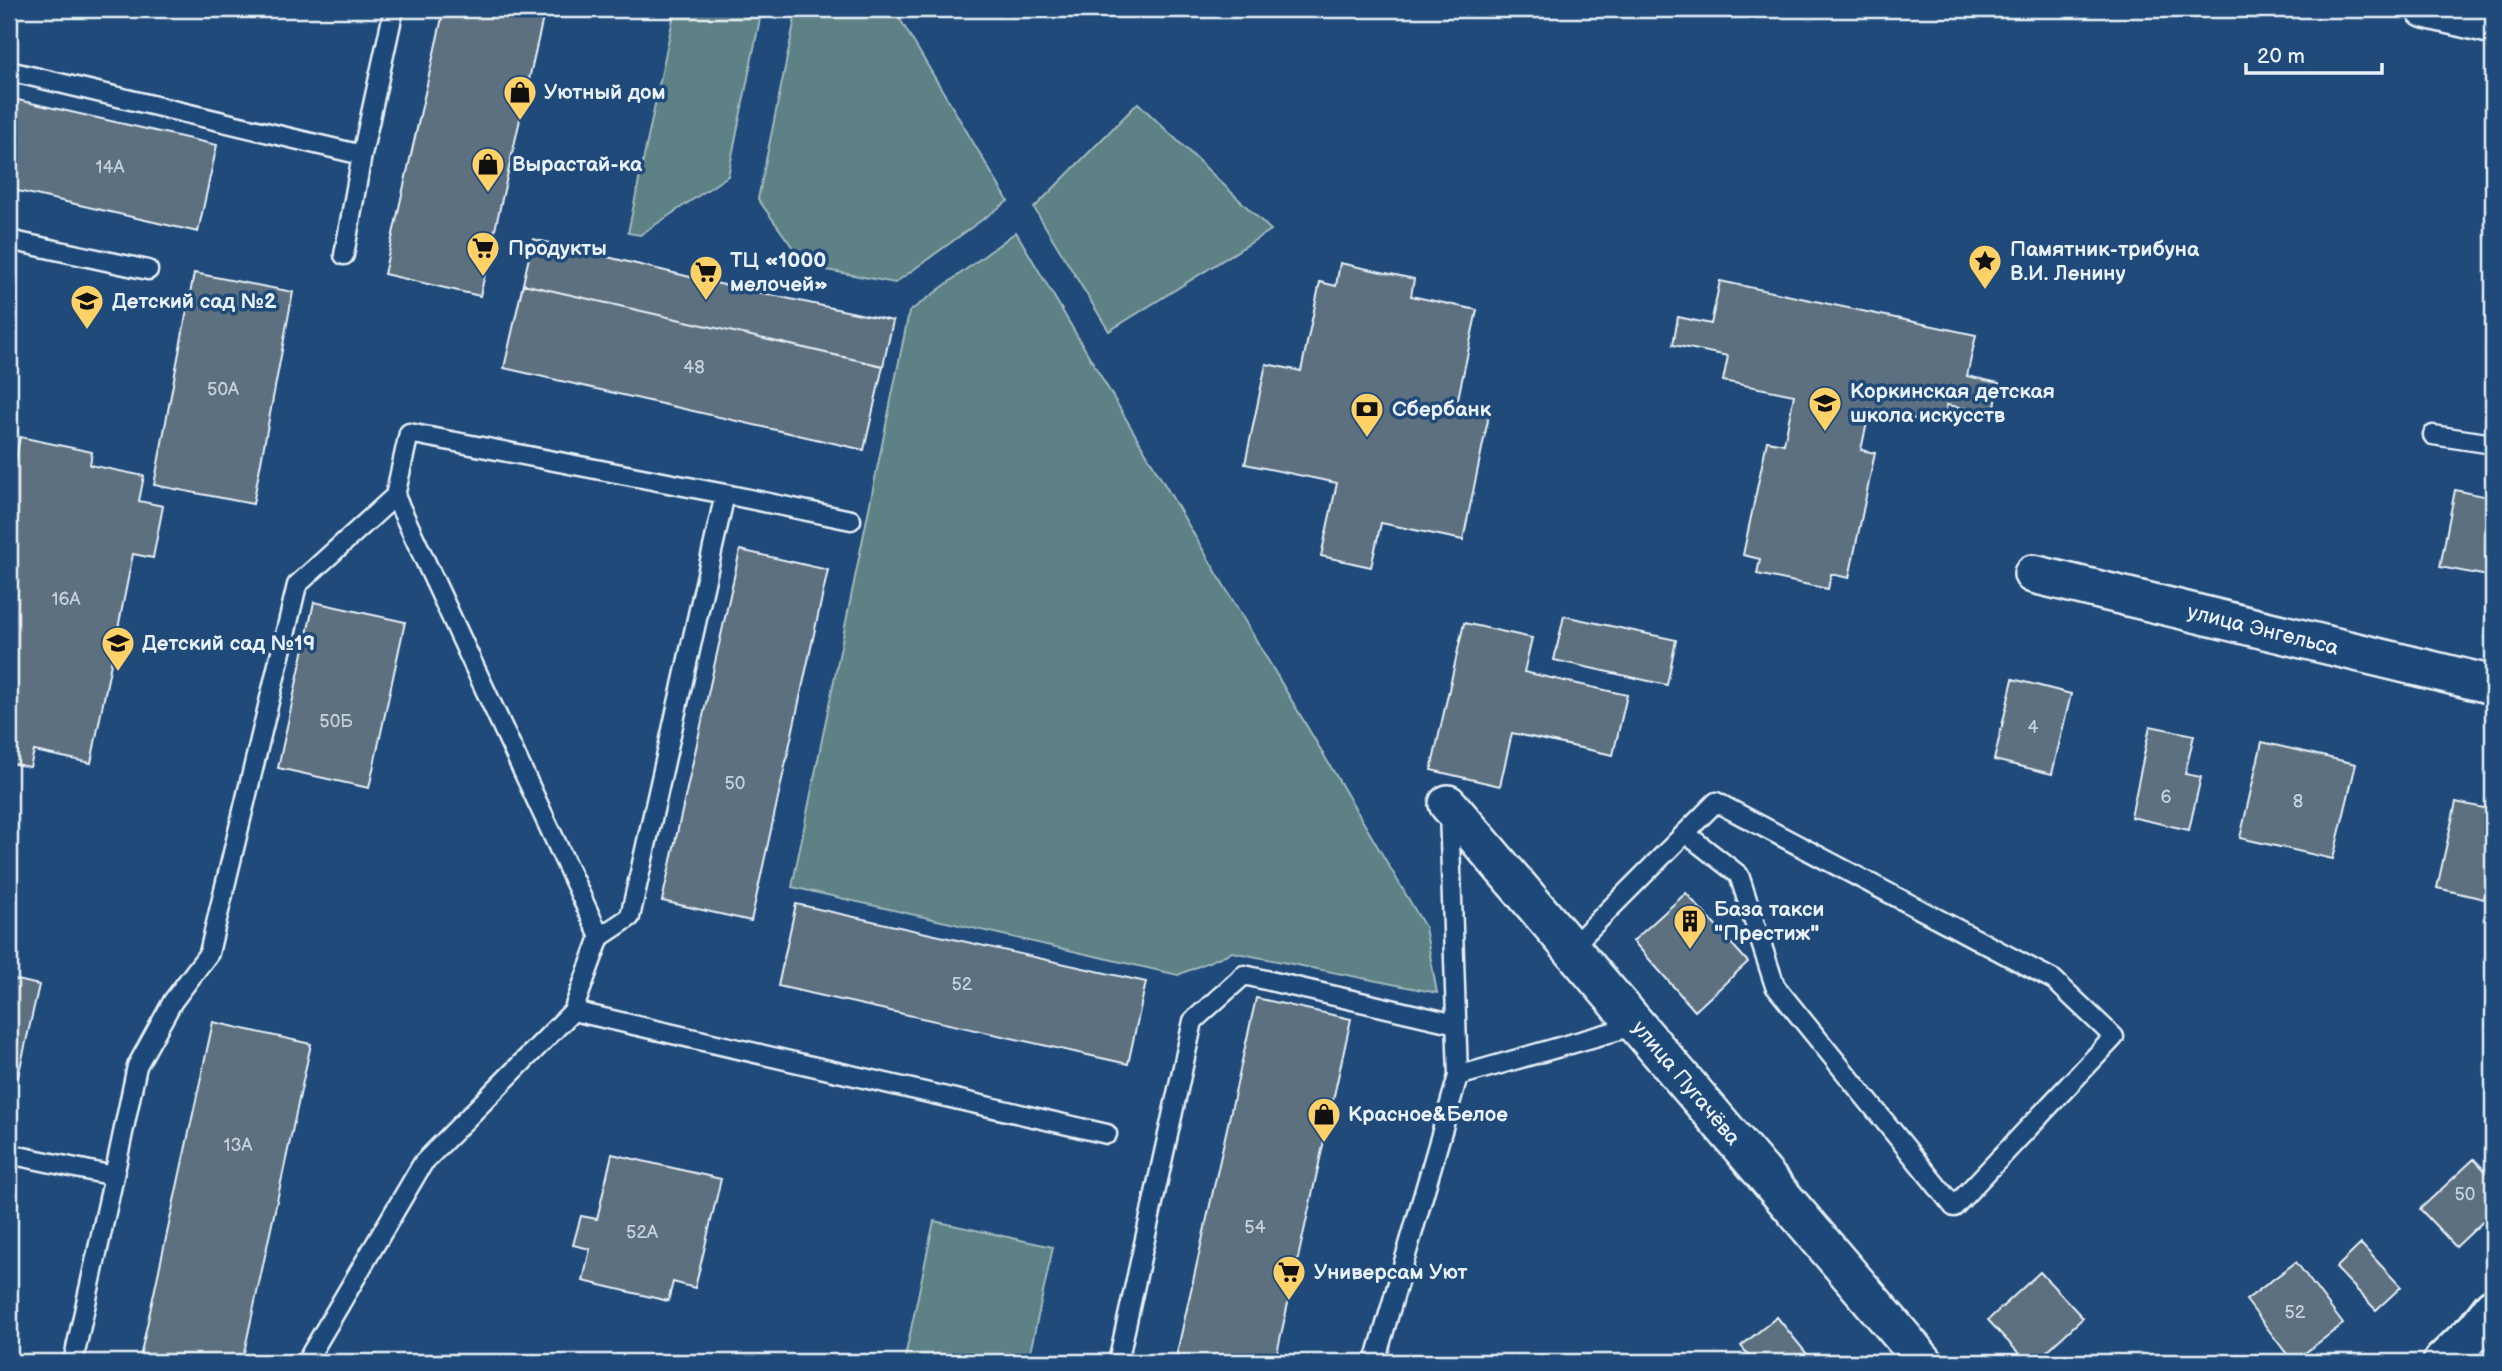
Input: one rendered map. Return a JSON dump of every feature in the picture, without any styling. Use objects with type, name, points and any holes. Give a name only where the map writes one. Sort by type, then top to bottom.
[{"type":"street","points":[[2424,9],[2493,24]]},
{"type":"street","name":"улица Энгельса","points":[[2033,574],[2493,685]]},
{"type":"street","name":"улица Пугачёва","points":[[1448,804],[1924,1362]]},
{"type":"street","points":[[2443,1362],[2487,1328]]},
{"type":"lane","points":[[344,254],[362,155],[394,9]]},
{"type":"lane","points":[[9,71],[362,155]]},
{"type":"lane","points":[[9,240],[148,270]]},
{"type":"lane","points":[[73,1362],[137,1066],[173,1001],[209,953],[297,585],[395,496],[410,433],[850,520]]},
{"type":"lane","points":[[2433,435],[2493,444]]},
{"type":"lane","points":[[306,1362],[423,1163],[573,1011],[600,937],[630,917],[724,494]]},
{"type":"lane","points":[[395,496],[600,937]]},
{"type":"lane","points":[[1571,948],[1685,833],[1716,802],[2054,980],[2113,1037],[1954,1207],[1775,986],[1739,875],[1685,833]]},
{"type":"lane","points":[[1375,1362],[1458,1076],[1448,804]]},
{"type":"lane","points":[[1118,1362],[1193,1021],[1244,975],[1456,1024]]},
{"type":"lane","points":[[573,1011],[1107,1134]]},
{"type":"lane","points":[[1458,1076],[1637,1025]]},
{"type":"lane","points":[[9,1154],[114,1176]]},
{"type":"green space","points":[[675,9],[762,9],[728,176],[640,235],[628,233]]},
{"type":"green space","points":[[797,9],[894,9],[1008,201],[895,283],[806,266],[758,199]]},
{"type":"green space","points":[[1138,103],[1271,230],[1109,331],[1034,208]]},
{"type":"green space","points":[[1016,232],[1425,927],[1437,993],[1232,952],[1178,975],[792,887],[909,312]]},
{"type":"green space","points":[[934,1221],[1053,1247],[1028,1362],[904,1362]]},
{"type":"building","points":[[444,9],[545,9],[480,296],[384,274]]},
{"type":"building","points":[[9,98],[217,145],[198,232],[9,189]]},
{"type":"building","name":"ТЦ «1000 мелочей»","points":[[533,239],[715,283],[893,321],[883,366],[523,284]]},
{"type":"building","name":"Сбербанк","points":[[1340,263],[1414,279],[1411,296],[1477,310],[1456,408],[1489,415],[1463,540],[1381,523],[1371,567],[1321,556],[1337,483],[1245,464],[1266,364],[1301,371],[1320,282],[1336,286]]},
{"type":"building","points":[[194,273],[293,292],[253,504],[154,485]]},
{"type":"building","name":"Коркинская детская школа искусств","points":[[1720,281],[1976,335],[1967,376],[1999,383],[1994,414],[1947,405],[1943,425],[1870,409],[1861,450],[1875,453],[1849,578],[1831,574],[1828,589],[1757,574],[1760,559],[1743,555],[1767,441],[1784,444],[1794,395],[1723,381],[1728,356],[1673,345],[1678,317],[1711,324]]},
{"type":"building","points":[[523,284],[883,366],[864,450],[504,368]]},
{"type":"building","points":[[20,437],[92,452],[90,465],[144,476],[139,501],[163,506],[153,558],[133,554],[91,763],[34,751],[30,767],[9,763],[9,491]]},
{"type":"building","points":[[2455,490],[2493,498],[2493,577],[2440,567]]},
{"type":"building","points":[[740,550],[828,570],[751,921],[662,901]]},
{"type":"building","points":[[314,602],[405,622],[369,788],[278,768]]},
{"type":"building","points":[[1564,616],[1676,640],[1667,685],[1554,660]]},
{"type":"building","points":[[1464,623],[1532,638],[1524,672],[1627,695],[1613,755],[1512,733],[1500,786],[1431,770]]},
{"type":"building","points":[[2013,679],[2071,694],[2052,774],[1994,760]]},
{"type":"building","points":[[2150,726],[2194,735],[2185,774],[2201,777],[2189,830],[2131,817]]},
{"type":"building","points":[[2262,742],[2356,764],[2333,859],[2240,838]]},
{"type":"building","points":[[2456,802],[2493,810],[2493,853],[2484,899],[2437,888]]},
{"type":"building","name":"База такси \"Престиж\"","points":[[1686,893],[1748,962],[1695,1011],[1633,941]]},
{"type":"building","points":[[796,904],[1146,982],[1128,1064],[778,986]]},
{"type":"building","points":[[9,978],[39,985],[18,1077],[9,1074]]},
{"type":"building","points":[[1256,998],[1351,1019],[1275,1362],[1175,1362]]},
{"type":"building","points":[[213,1022],[311,1044],[242,1362],[139,1362]]},
{"type":"building","points":[[612,1154],[721,1179],[695,1288],[673,1282],[668,1301],[583,1281],[590,1249],[573,1245],[581,1216],[597,1219]]},
{"type":"building","points":[[2474,1159],[2493,1179],[2493,1212],[2456,1247],[2420,1209]]},
{"type":"building","points":[[2361,1244],[2401,1287],[2376,1310],[2336,1268]]},
{"type":"building","points":[[2296,1262],[2343,1324],[2293,1362],[2246,1300]]},
{"type":"building","points":[[2040,1272],[2083,1318],[2035,1362],[2027,1362],[1988,1320]]},
{"type":"building","points":[[1777,1317],[1811,1359],[1807,1362],[1754,1362],[1741,1346]]},
{"type":"place","name":"Уютный дом","points":[[520,122]]},
{"type":"place","name":"Вырастай-ка","points":[[488,194]]},
{"type":"place","name":"Продукты","points":[[483,278]]},
{"type":"place","name":"Памятник-трибуна В.И. Ленину","points":[[1985,291]]},
{"type":"place","name":"ТЦ «1000 мелочей»","points":[[706,302]]},
{"type":"place","name":"Детский сад №2","points":[[87,331]]},
{"type":"place","name":"Коркинская детская школа искусств","points":[[1825,433]]},
{"type":"place","name":"Сбербанк","points":[[1367,439]]},
{"type":"place","name":"Детский сад №19","points":[[118,673]]},
{"type":"place","name":"База такси \"Престиж\"","points":[[1690,951]]},
{"type":"place","name":"Красное&Белое","points":[[1324,1144]]},
{"type":"place","name":"Универсам Уют","points":[[1289,1302]]}]
